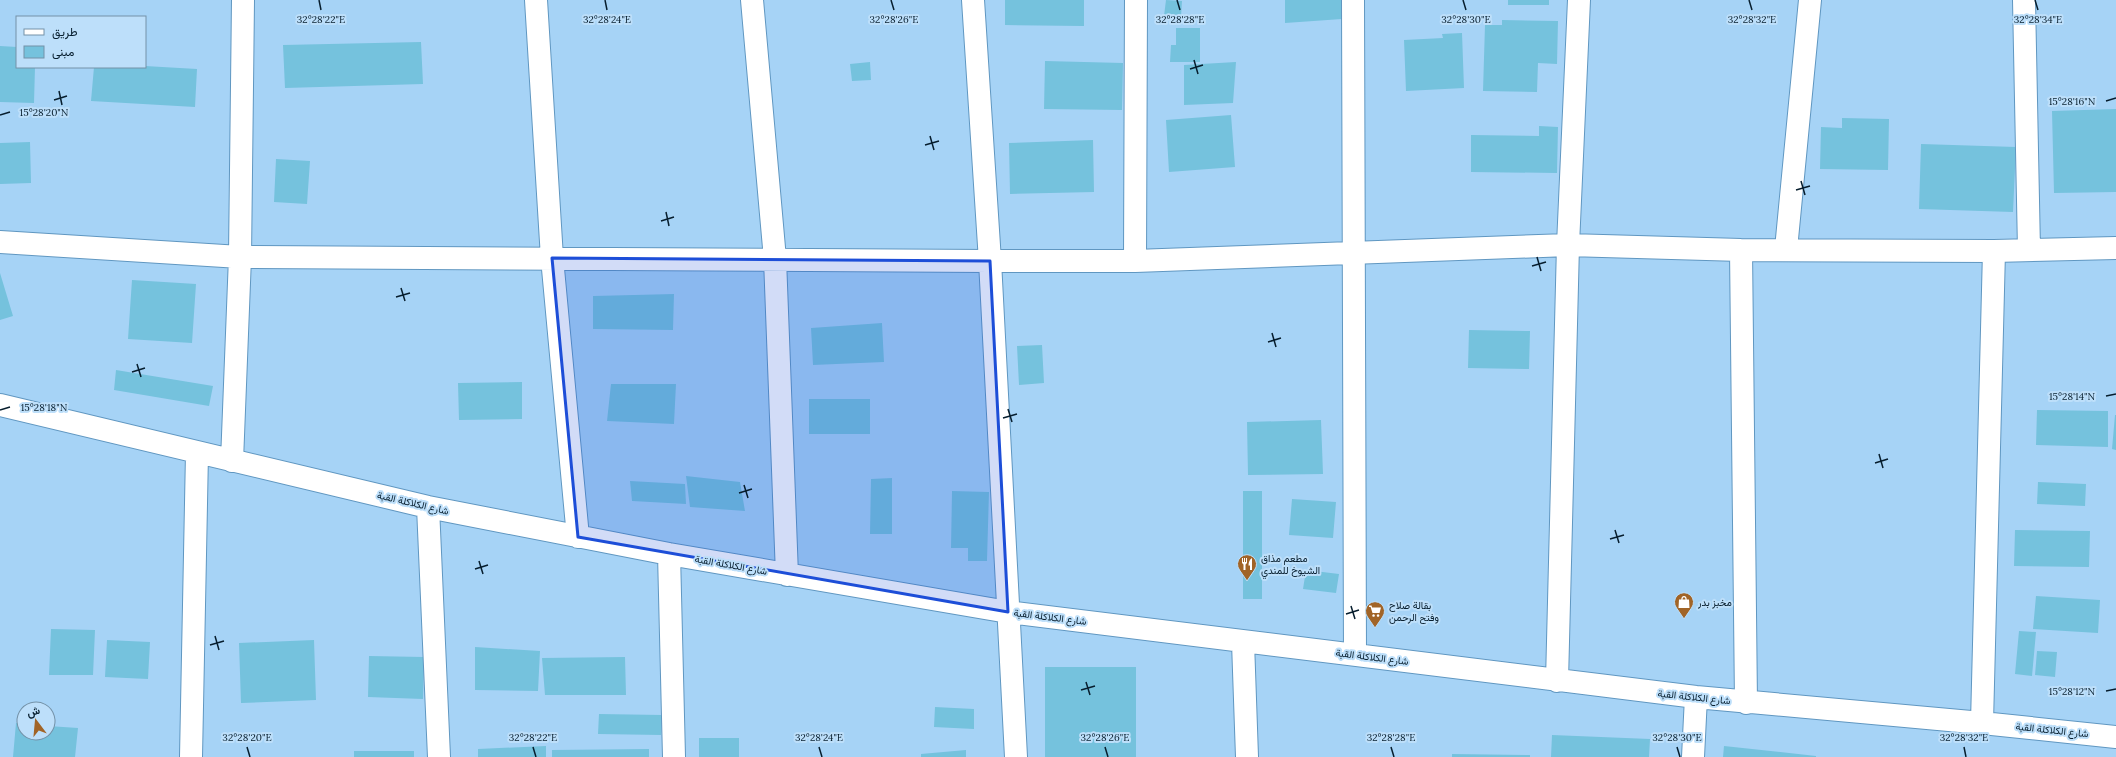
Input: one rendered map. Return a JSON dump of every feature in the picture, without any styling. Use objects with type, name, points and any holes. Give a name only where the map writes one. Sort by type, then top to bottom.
[{"type":"street","points":[[232,462],[240,257],[244,0]]},
{"type":"street","points":[[536,0],[552,258],[578,538]]},
{"type":"street","points":[[752,0],[775,259],[788,575]]},
{"type":"street","points":[[972,0],[990,260],[1016,757]]},
{"type":"street","points":[[1135,261],[1136,0]]},
{"type":"street","points":[[1353,0],[1355,654]]},
{"type":"street","points":[[1557,681],[1568,245],[1579,0]]},
{"type":"street","points":[[1786,250],[1810,0]]},
{"type":"street","points":[[2024,0],[2029,250]]},
{"type":"street","points":[[0,242],[240,257],[1135,261],[1568,245],[1741,250],[1994,251],[2116,248]]},
{"type":"street","points":[[1741,250],[1746,703]]},
{"type":"street","points":[[1982,723],[1994,251]]},
{"type":"street","name":"شارع الكلاكلة القبة","points":[[0,405],[232,462],[428,507],[578,538],[1008,612],[1243,642],[1355,654],[1557,681],[1746,703],[1982,723],[2116,737]]},
{"type":"street","points":[[191,757],[197,453]]},
{"type":"street","points":[[428,507],[439,757]]},
{"type":"street","points":[[669,554],[674,757]]},
{"type":"street","points":[[1243,642],[1247,757]]},
{"type":"street","points":[[1693,757],[1696,697]]},
{"type":"highlighted area","points":[[552,258],[990,261],[1008,612],[578,537]]},
{"type":"building","points":[[1005,0],[1084,0],[1084,26],[1005,25]]},
{"type":"building","points":[[1166,0],[1182,1],[1181,17],[1164,16]]},
{"type":"building","points":[[1285,0],[1343,0],[1342,19],[1285,23]]},
{"type":"building","points":[[1508,0],[1549,0],[1549,5],[1508,5]]},
{"type":"building","points":[[1502,20],[1558,21],[1557,64],[1538,63],[1537,92],[1483,91],[1485,25],[1502,25]]},
{"type":"building","points":[[1176,28],[1200,28],[1200,62],[1170,62],[1171,45],[1176,45]]},
{"type":"building","points":[[1462,33],[1464,88],[1406,91],[1404,40],[1443,38],[1442,34]]},
{"type":"building","points":[[421,42],[423,84],[285,88],[283,45]]},
{"type":"building","points":[[0,46],[16,47],[16,68],[35,68],[34,103],[0,102]]},
{"type":"building","points":[[1045,61],[1123,63],[1122,110],[1044,109]]},
{"type":"building","points":[[870,62],[871,80],[852,81],[850,64]]},
{"type":"building","points":[[1236,62],[1233,103],[1184,105],[1184,65]]},
{"type":"building","points":[[146,66],[197,69],[195,107],[91,101],[94,68],[146,68]]},
{"type":"building","points":[[2116,109],[2116,192],[2054,193],[2052,111]]},
{"type":"building","points":[[1231,115],[1235,167],[1169,172],[1166,120]]},
{"type":"building","points":[[1842,118],[1889,119],[1888,170],[1820,169],[1821,127],[1842,128]]},
{"type":"building","points":[[1539,126],[1558,127],[1557,173],[1471,172],[1471,135],[1539,136]]},
{"type":"building","points":[[1093,140],[1094,192],[1010,194],[1009,143]]},
{"type":"building","points":[[30,142],[31,183],[0,184],[0,143]]},
{"type":"building","points":[[1921,144],[2016,147],[2013,212],[1919,209]]},
{"type":"building","points":[[276,159],[310,161],[307,204],[274,202]]},
{"type":"building","points":[[0,273],[13,316],[0,320]]},
{"type":"building","points":[[132,280],[196,284],[192,343],[128,339]]},
{"type":"building","points":[[674,294],[673,330],[593,329],[593,296]]},
{"type":"building","points":[[882,323],[884,362],[813,365],[811,328]]},
{"type":"building","points":[[1469,330],[1530,331],[1529,369],[1468,368]]},
{"type":"building","points":[[1042,345],[1044,383],[1019,385],[1017,346]]},
{"type":"building","points":[[116,370],[213,386],[209,406],[114,390]]},
{"type":"building","points":[[522,382],[522,419],[459,420],[458,383]]},
{"type":"building","points":[[611,384],[676,384],[674,424],[607,421]]},
{"type":"building","points":[[809,399],[870,399],[870,434],[809,434]]},
{"type":"building","points":[[2037,410],[2108,411],[2108,447],[2036,445]]},
{"type":"building","points":[[2116,415],[2116,450],[2112,449]]},
{"type":"building","points":[[1321,420],[1323,474],[1248,475],[1247,422]]},
{"type":"building","points":[[686,476],[740,482],[745,511],[690,507]]},
{"type":"building","points":[[892,478],[892,534],[870,534],[871,479]]},
{"type":"building","points":[[630,481],[685,484],[686,504],[632,501]]},
{"type":"building","points":[[2038,482],[2086,484],[2085,506],[2037,504]]},
{"type":"building","points":[[952,491],[989,492],[987,561],[968,561],[968,548],[951,548]]},
{"type":"building","points":[[1243,491],[1262,491],[1262,599],[1243,599]]},
{"type":"building","points":[[1292,499],[1336,502],[1333,538],[1289,535]]},
{"type":"building","points":[[2015,530],[2090,531],[2089,567],[2014,566]]},
{"type":"building","points":[[1306,570],[1339,574],[1336,593],[1303,589]]},
{"type":"building","points":[[2036,596],[2100,600],[2098,633],[2033,629]]},
{"type":"building","points":[[51,629],[95,630],[93,675],[49,675]]},
{"type":"building","points":[[2019,631],[2036,632],[2032,676],[2015,674]]},
{"type":"building","points":[[107,640],[150,642],[148,679],[105,677]]},
{"type":"building","points":[[314,640],[316,700],[241,703],[239,643]]},
{"type":"building","points":[[475,647],[540,651],[538,691],[475,690]]},
{"type":"building","points":[[2037,651],[2057,652],[2055,677],[2035,675]]},
{"type":"building","points":[[369,656],[424,657],[423,699],[368,697]]},
{"type":"building","points":[[625,657],[626,695],[545,695],[542,658]]},
{"type":"building","points":[[1045,667],[1136,667],[1136,757],[1045,757]]},
{"type":"building","points":[[935,707],[974,709],[974,729],[934,727]]},
{"type":"building","points":[[599,714],[662,715],[661,735],[598,734]]},
{"type":"building","points":[[16,723],[16,741],[56,741],[56,727],[78,728],[75,757],[13,757]]},
{"type":"building","points":[[1552,735],[1650,739],[1649,757],[1551,757]]},
{"type":"building","points":[[699,738],[739,738],[739,757],[699,757]]},
{"type":"building","points":[[546,746],[546,757],[478,757],[478,749]]},
{"type":"building","points":[[1724,746],[1816,756],[1816,757],[1723,757]]},
{"type":"building","points":[[649,749],[649,757],[552,757],[552,750]]},
{"type":"building","points":[[966,750],[966,757],[921,757],[921,754]]},
{"type":"building","points":[[354,751],[414,751],[414,757],[354,757]]},
{"type":"building","points":[[1452,754],[1530,755],[1530,757],[1452,757]]},
{"type":"place","name":"مطعم مذاق الشيوخ للمندي","points":[[1247,581]]},
{"type":"place","name":"مخبز بدر","points":[[1684,619]]},
{"type":"place","name":"بقالة صلاح وفتح الرحمن","points":[[1375,628]]}]
